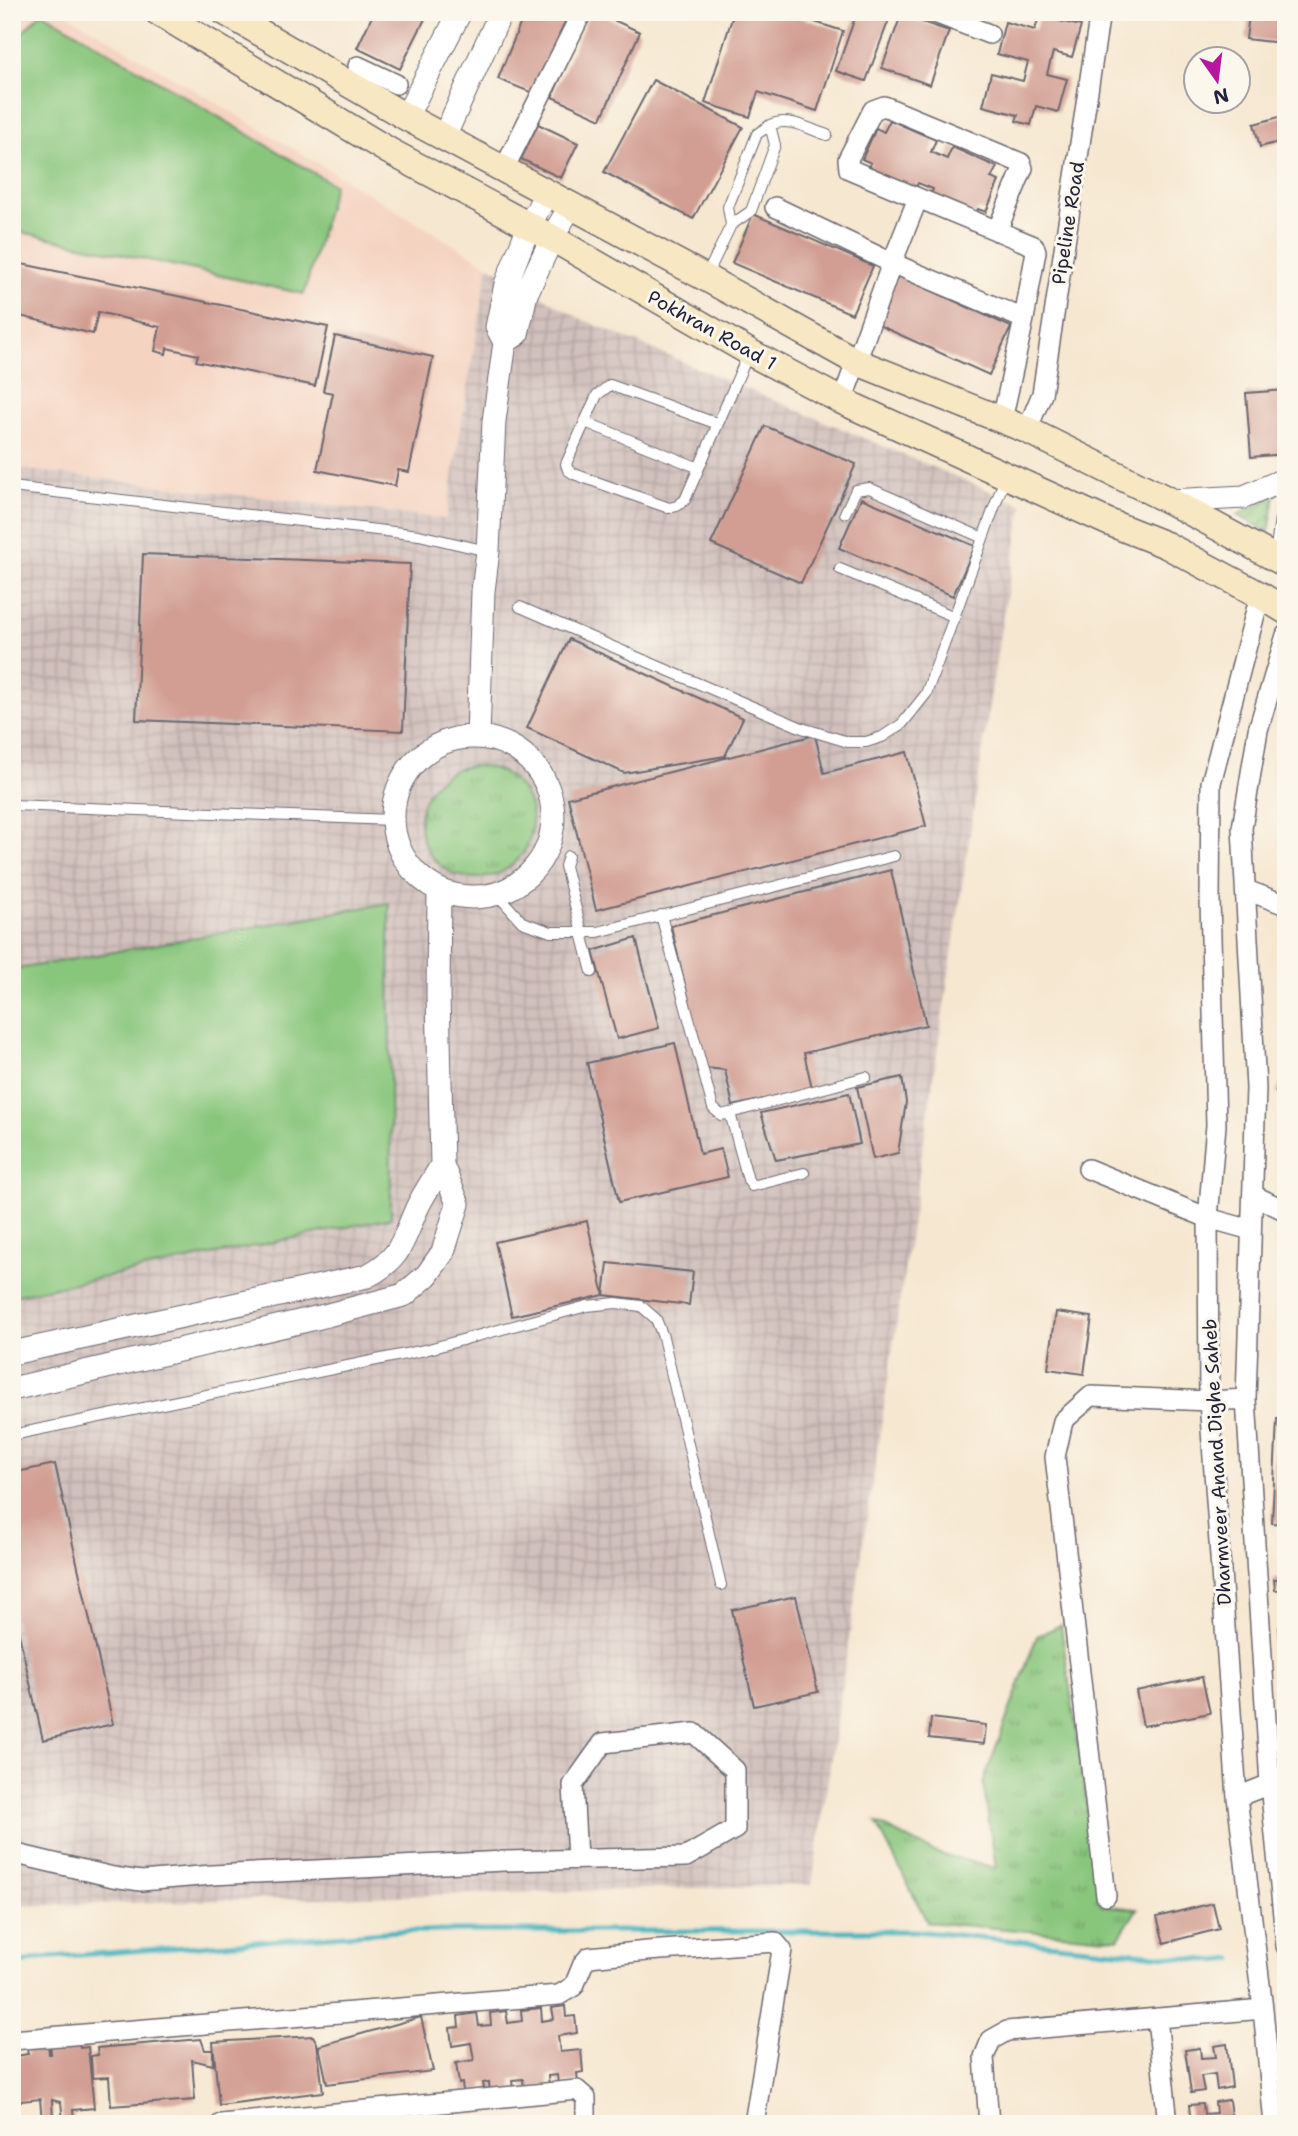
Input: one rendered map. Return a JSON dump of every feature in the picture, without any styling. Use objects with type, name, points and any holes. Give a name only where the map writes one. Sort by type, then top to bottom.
[{"type":"main road","name":"Pokhran Road 1","points":[[158,12],[389,151],[529,226],[749,352],[842,401],[1108,522],[1166,545],[1286,611]]},
{"type":"main road","points":[[225,12],[249,26],[357,69],[406,117],[857,362],[1031,432],[1284,561]]},
{"type":"main road","points":[[231,56],[249,26]]},
{"type":"street","points":[[406,117],[460,12]]},
{"type":"street","points":[[444,137],[501,12]]},
{"type":"street","points":[[504,169],[582,12]]},
{"type":"street","name":"Pipeline Road","points":[[1031,432],[1042,394],[1100,12]]},
{"type":"street","points":[[938,13],[989,34]]},
{"type":"street","points":[[357,69],[396,84]]},
{"type":"street","points":[[997,230],[1023,168],[1021,163],[884,106],[873,110],[848,159],[849,169],[1034,246],[1036,251],[1024,319],[1002,420]]},
{"type":"street","points":[[478,737],[483,591],[488,551],[494,421],[505,342],[497,327],[506,284],[529,226],[547,192]]},
{"type":"street","points":[[842,401],[918,198]]},
{"type":"street","points":[[505,342],[517,334],[526,294],[571,205]]},
{"type":"street","points":[[775,207],[892,263],[1024,319]]},
{"type":"street","points":[[1170,501],[1244,497],[1286,479]]},
{"type":"street","points":[[1284,561],[1286,522]]},
{"type":"street","name":"Dharmveer Anand Dighe Saheb","points":[[1260,595],[1210,783],[1216,1125],[1208,1218],[1209,1401],[1237,1797],[1274,2124]]},
{"type":"street","name":"Dharmveer Anand Dighe Saheb","points":[[1286,635],[1258,730],[1242,828],[1256,1088],[1246,1399],[1278,1779],[1286,1946]]},
{"type":"street","points":[[478,737],[507,744],[531,761],[547,786],[553,807],[552,829],[543,857],[523,880],[497,894],[468,897],[453,896],[439,890],[415,873],[398,847],[392,820],[397,790],[407,771],[422,754],[449,740],[478,737]]},
{"type":"street","points":[[12,1389],[320,1317],[404,1294],[427,1275],[443,1252],[458,1204],[442,1165],[438,995],[439,890]]},
{"type":"street","points":[[1245,890],[1286,905]]},
{"type":"street","points":[[12,1353],[367,1276],[384,1267],[397,1254],[418,1206],[442,1165]]},
{"type":"street","points":[[1088,1169],[1208,1218],[1251,1230]]},
{"type":"street","points":[[1252,1195],[1286,1212]]},
{"type":"street","points":[[1106,1896],[1055,1457],[1063,1422],[1091,1396],[1209,1401],[1246,1399]]},
{"type":"street","points":[[12,1853],[141,1881],[268,1872],[686,1857],[735,1829],[735,1770],[694,1733],[603,1742],[573,1785],[577,1859]]},
{"type":"street","points":[[1237,1797],[1278,1779]]},
{"type":"street","points":[[12,2040],[559,1995],[574,1986],[583,1964],[589,1957],[775,1942],[782,1950],[754,2124]]},
{"type":"street","points":[[989,2124],[984,2057],[991,2040],[1007,2031],[1263,2009]]},
{"type":"street","points":[[1157,2018],[1168,2124]]},
{"type":"street","points":[[221,2124],[577,2090],[586,2098],[586,2124]]},
{"type":"lane","points":[[731,225],[728,207],[757,134],[779,121],[787,121],[827,135]]},
{"type":"lane","points":[[706,278],[731,225],[751,211],[775,145],[770,125]]},
{"type":"lane","points":[[718,424],[610,386],[597,395],[566,464],[568,470],[574,474],[669,508],[677,506],[685,500],[699,468],[718,424],[749,352]]},
{"type":"lane","points":[[585,422],[699,468]]},
{"type":"lane","points":[[520,607],[802,728],[848,742],[866,742],[882,737],[902,724],[926,694],[983,538],[1018,479]]},
{"type":"lane","points":[[12,487],[419,536],[488,551]]},
{"type":"lane","points":[[845,513],[856,490],[869,488],[983,538]]},
{"type":"lane","points":[[840,569],[955,617]]},
{"type":"lane","points":[[12,805],[392,820]]},
{"type":"lane","points":[[568,856],[565,866],[592,972]]},
{"type":"lane","points":[[497,894],[522,922],[551,932],[598,932],[894,856]]},
{"type":"lane","points":[[661,915],[713,1108],[721,1115],[866,1077]]},
{"type":"lane","points":[[730,1113],[752,1186],[804,1173]]},
{"type":"lane","points":[[12,1435],[425,1350],[587,1306],[616,1303],[641,1306],[656,1319],[663,1337],[721,1585]]},
{"type":"shaded area","points":[[12,12],[64,12],[488,265],[447,519],[12,468]]},
{"type":"shaded area","points":[[488,265],[581,319],[1023,505],[1001,627],[812,1885],[12,1906],[12,468],[446,519]]},
{"type":"green space","points":[[42,12],[334,185],[304,294],[12,230],[12,43]]},
{"type":"green space","points":[[1275,496],[1269,532],[1237,515]]},
{"type":"green space","points":[[476,766],[498,770],[516,782],[528,800],[532,822],[528,844],[516,862],[498,874],[476,878],[454,874],[436,862],[424,844],[420,822],[424,800],[436,782],[454,770]]},
{"type":"green space","points":[[389,903],[391,1218],[12,1296],[12,970]]},
{"type":"green space","points":[[1061,1625],[1101,1905],[1137,1909],[1118,1939],[927,1922],[876,1822],[936,1853],[996,1868],[983,1783],[1037,1636]]},
{"type":"building","points":[[374,12],[422,12],[427,15],[400,69],[357,48]]},
{"type":"building","points":[[525,12],[569,12],[535,94],[498,79]]},
{"type":"building","points":[[590,12],[596,12],[640,32],[601,119],[552,97]]},
{"type":"building","points":[[734,12],[783,12],[843,31],[817,111],[758,92],[750,117],[705,103]]},
{"type":"building","points":[[857,12],[891,14],[866,81],[836,71]]},
{"type":"building","points":[[1271,12],[1286,12],[1286,70],[1278,69],[1281,43],[1246,39],[1249,15],[1271,18]]},
{"type":"building","points":[[901,15],[949,31],[930,85],[882,68]]},
{"type":"building","points":[[1039,16],[1081,26],[1072,57],[1053,52],[1047,74],[1067,79],[1058,112],[1036,106],[1031,125],[1016,121],[1018,115],[983,106],[991,73],[1023,81],[1028,62],[997,54],[1005,22],[1035,30]]},
{"type":"building","points":[[653,80],[743,127],[693,219],[604,172]]},
{"type":"building","points":[[1286,115],[1286,147],[1283,141],[1260,147],[1254,124]]},
{"type":"building","points":[[890,120],[936,140],[931,152],[947,159],[952,147],[997,167],[991,178],[999,181],[986,212],[978,209],[974,218],[929,198],[933,189],[918,183],[913,194],[866,174],[871,163],[862,159],[876,128],[884,132]]},
{"type":"building","points":[[538,124],[578,143],[561,178],[521,159]]},
{"type":"building","points":[[753,214],[873,266],[852,314],[732,263]]},
{"type":"building","points":[[12,262],[328,327],[315,386],[196,361],[198,355],[167,348],[166,354],[155,351],[160,327],[98,312],[93,334],[12,314]]},
{"type":"building","points":[[898,275],[1011,327],[989,375],[876,324]]},
{"type":"building","points":[[335,336],[433,357],[409,472],[398,470],[395,486],[317,470],[333,393],[323,391]]},
{"type":"building","points":[[1286,390],[1286,454],[1251,457],[1246,393]]},
{"type":"building","points":[[765,426],[856,464],[801,583],[711,544]]},
{"type":"building","points":[[861,498],[975,546],[953,596],[839,548]]},
{"type":"building","points":[[143,554],[410,564],[403,731],[136,720]]},
{"type":"building","points":[[569,639],[743,718],[725,756],[624,773],[527,728]]},
{"type":"building","points":[[815,735],[824,773],[907,752],[926,826],[596,910],[568,798]]},
{"type":"building","points":[[891,870],[926,1025],[804,1053],[812,1088],[733,1106],[725,1070],[705,1068],[671,926]]},
{"type":"building","points":[[636,938],[659,1028],[617,1039],[593,951]]},
{"type":"building","points":[[675,1043],[700,1154],[721,1149],[728,1177],[619,1202],[587,1063]]},
{"type":"building","points":[[1286,1072],[1286,1097],[1276,1092]]},
{"type":"building","points":[[902,1077],[906,1102],[898,1153],[873,1159],[857,1087]]},
{"type":"building","points":[[849,1093],[860,1144],[776,1160],[761,1113]]},
{"type":"building","points":[[587,1221],[604,1295],[512,1316],[495,1242]]},
{"type":"building","points":[[608,1263],[693,1272],[689,1305],[604,1295]]},
{"type":"building","points":[[1056,1312],[1092,1317],[1084,1374],[1048,1369]]},
{"type":"building","points":[[1277,1419],[1286,1419],[1286,1524],[1272,1523]]},
{"type":"building","points":[[55,1464],[113,1724],[43,1740],[12,1604],[12,1473]]},
{"type":"building","points":[[1286,1557],[1286,1589],[1275,1590],[1274,1579],[1283,1579],[1282,1558]]},
{"type":"building","points":[[796,1596],[818,1692],[754,1706],[732,1610]]},
{"type":"building","points":[[1286,1626],[1286,1642],[1280,1642],[1279,1627]]},
{"type":"building","points":[[1202,1677],[1210,1713],[1143,1726],[1136,1691]]},
{"type":"building","points":[[931,1718],[986,1725],[984,1744],[929,1738]]},
{"type":"building","points":[[1213,1903],[1219,1929],[1164,1943],[1157,1917]]},
{"type":"building","points":[[565,2006],[566,2017],[575,2016],[577,2033],[558,2036],[560,2052],[581,2050],[583,2072],[577,2073],[578,2082],[558,2084],[557,2075],[548,2076],[549,2086],[524,2089],[523,2079],[512,2080],[513,2090],[490,2093],[489,2082],[483,2083],[484,2089],[463,2092],[456,2063],[474,2060],[471,2043],[452,2046],[450,2028],[459,2027],[458,2016],[477,2013],[479,2026],[491,2025],[490,2013],[506,2011],[508,2023],[522,2021],[521,2010],[541,2008],[542,2021],[554,2019],[552,2008]]},
{"type":"building","points":[[421,2017],[433,2071],[327,2084],[319,2046]]},
{"type":"building","points":[[313,2036],[317,2043],[323,2092],[219,2105],[213,2042]]},
{"type":"building","points":[[79,2039],[80,2048],[88,2047],[94,2108],[73,2110],[74,2120],[63,2121],[61,2102],[52,2100],[53,2120],[42,2121],[40,2099],[12,2102],[12,2047],[16,2047],[16,2056],[28,2054],[26,2044],[48,2042],[51,2054],[50,2042]]},
{"type":"building","points":[[201,2039],[205,2050],[213,2050],[213,2065],[192,2060],[195,2100],[111,2106],[109,2077],[92,2078],[91,2056],[98,2055],[97,2048]]},
{"type":"building","points":[[1227,2044],[1232,2087],[1217,2090],[1215,2074],[1201,2076],[1204,2091],[1191,2093],[1185,2050],[1200,2048],[1201,2058],[1216,2057],[1214,2046]]},
{"type":"building","points":[[1229,2100],[1232,2124],[1191,2124],[1189,2105],[1203,2104],[1204,2114],[1216,2113],[1215,2102]]},
{"type":"waterway","points":[[12,1966],[39,1958],[398,1931],[916,1931],[1217,1961],[1233,1959]]}]
